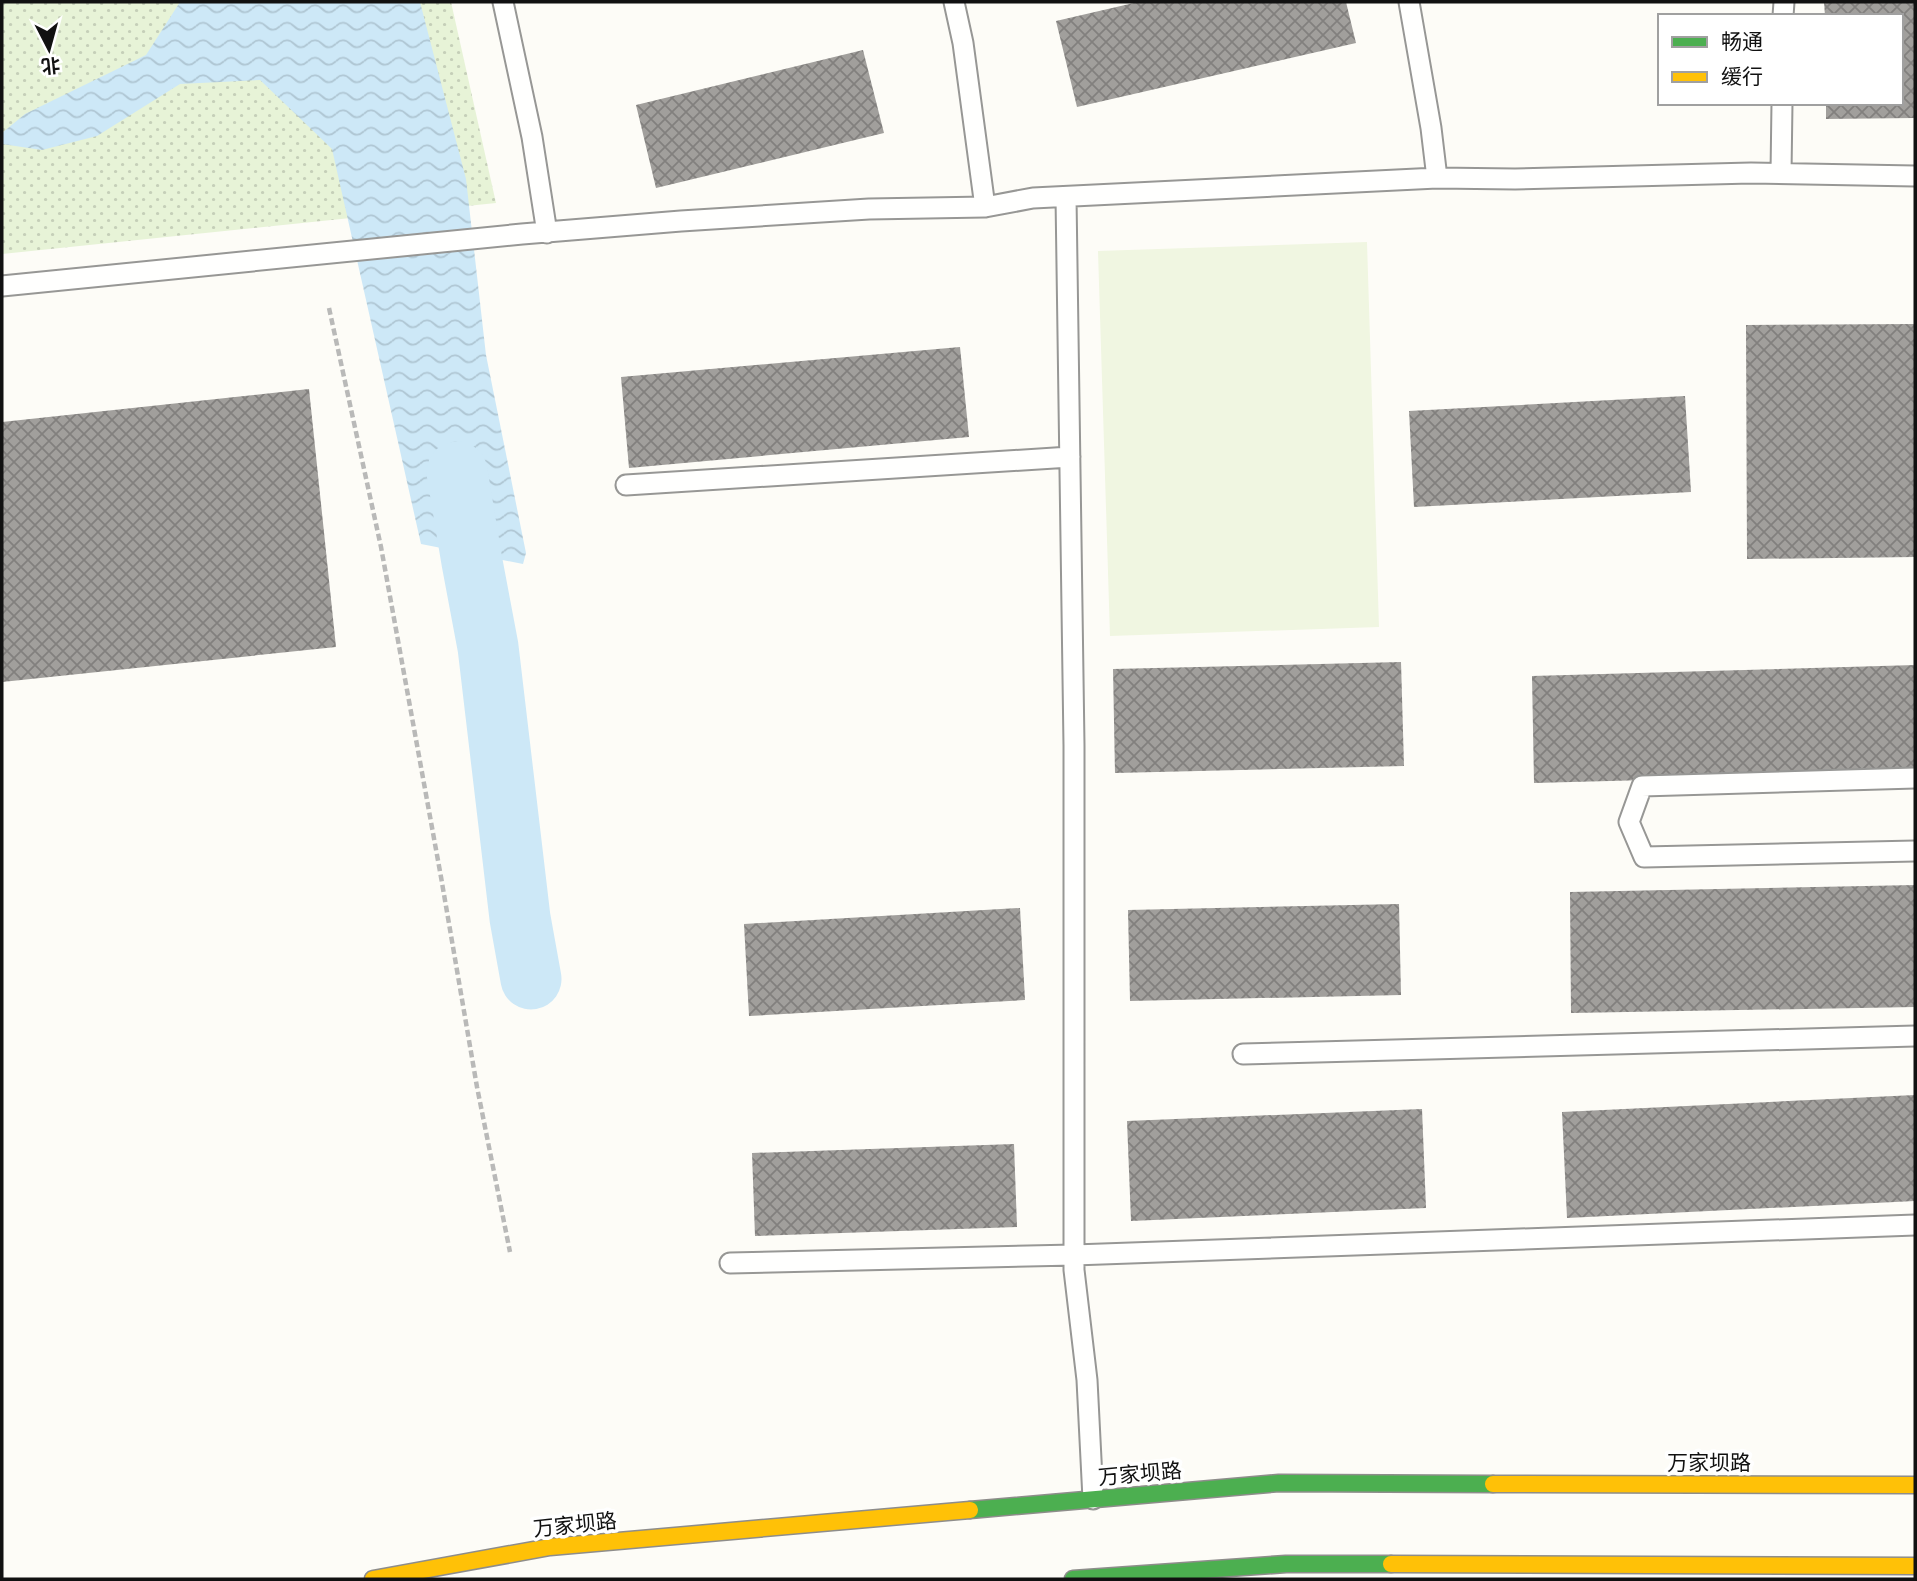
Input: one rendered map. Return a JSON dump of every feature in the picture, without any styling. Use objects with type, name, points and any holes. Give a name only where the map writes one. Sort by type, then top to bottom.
[{"type":"main road","name":"万家坝路","points":[[373,1579],[550,1547],[1279,1483],[1915,1485]]},
{"type":"main road","points":[[1073,1579],[1285,1572],[1915,1566]]},
{"type":"lane","points":[[503,2],[532,137],[547,233]]},
{"type":"lane","points":[[954,2],[963,43],[985,207]]},
{"type":"lane","points":[[1409,2],[1437,178]]},
{"type":"lane","points":[[1781,173],[1782,105]]},
{"type":"lane","points":[[2,286],[522,234],[869,209],[985,207],[1033,198],[1437,178],[1781,173],[1915,176]]},
{"type":"lane","points":[[1066,197],[1074,745],[1074,1269],[1087,1380],[1093,1499]]},
{"type":"lane","points":[[626,485],[1070,457]]},
{"type":"lane","points":[[1915,778],[1642,786],[1629,822],[1644,857],[1915,851]]},
{"type":"lane","points":[[1243,1054],[1915,1036]]},
{"type":"lane","points":[[730,1263],[1074,1255],[1915,1225]]},
{"type":"path","points":[[328,308],[381,547],[477,1087],[510,1252]]},
{"type":"green space","points":[[2,2],[451,2],[496,203],[2,254]]},
{"type":"green space","points":[[1367,242],[1379,627],[1110,636],[1098,251]]},
{"type":"water","points":[[180,2],[420,2],[466,179],[486,355],[526,553],[523,564],[421,544],[332,149],[260,80],[180,84],[97,136],[42,150],[2,144],[2,133],[25,114],[146,55]]},
{"type":"building","points":[[1138,2],[1346,2],[1356,43],[1077,107],[1056,21]]},
{"type":"building","points":[[1824,2],[1915,2],[1915,118],[1826,119],[1826,105],[1903,105],[1903,14],[1825,14]]},
{"type":"building","points":[[863,50],[884,133],[656,188],[636,105]]},
{"type":"building","points":[[1915,324],[1915,557],[1747,559],[1746,325]]},
{"type":"building","points":[[960,347],[969,437],[629,468],[621,377]]},
{"type":"building","points":[[309,389],[336,647],[2,682],[2,422]]},
{"type":"building","points":[[1685,396],[1691,492],[1414,507],[1409,411]]},
{"type":"building","points":[[1401,662],[1404,766],[1115,773],[1113,669]]},
{"type":"building","points":[[1915,665],[1915,773],[1534,783],[1532,676]]},
{"type":"building","points":[[1915,885],[1915,1007],[1571,1013],[1570,892]]},
{"type":"building","points":[[1399,904],[1401,995],[1130,1001],[1128,910]]},
{"type":"building","points":[[1020,908],[1025,1000],[749,1016],[744,924]]},
{"type":"building","points":[[1915,1095],[1915,1201],[1567,1218],[1562,1112]]},
{"type":"building","points":[[1422,1109],[1426,1208],[1131,1221],[1127,1121]]},
{"type":"building","points":[[1014,1144],[1017,1227],[755,1236],[752,1153]]},
{"type":"waterway","points":[[457,472],[488,647],[520,918],[531,979]]},
{"type":"traffic: fast","points":[[970,1510],[1279,1483],[1493,1484]]},
{"type":"traffic: fast","points":[[1073,1579],[1286,1564],[1391,1564]]},
{"type":"traffic: slow","points":[[1493,1484],[1915,1485]]},
{"type":"traffic: slow","points":[[373,1579],[550,1547],[970,1510]]},
{"type":"traffic: slow","points":[[1391,1564],[1915,1566]]}]
